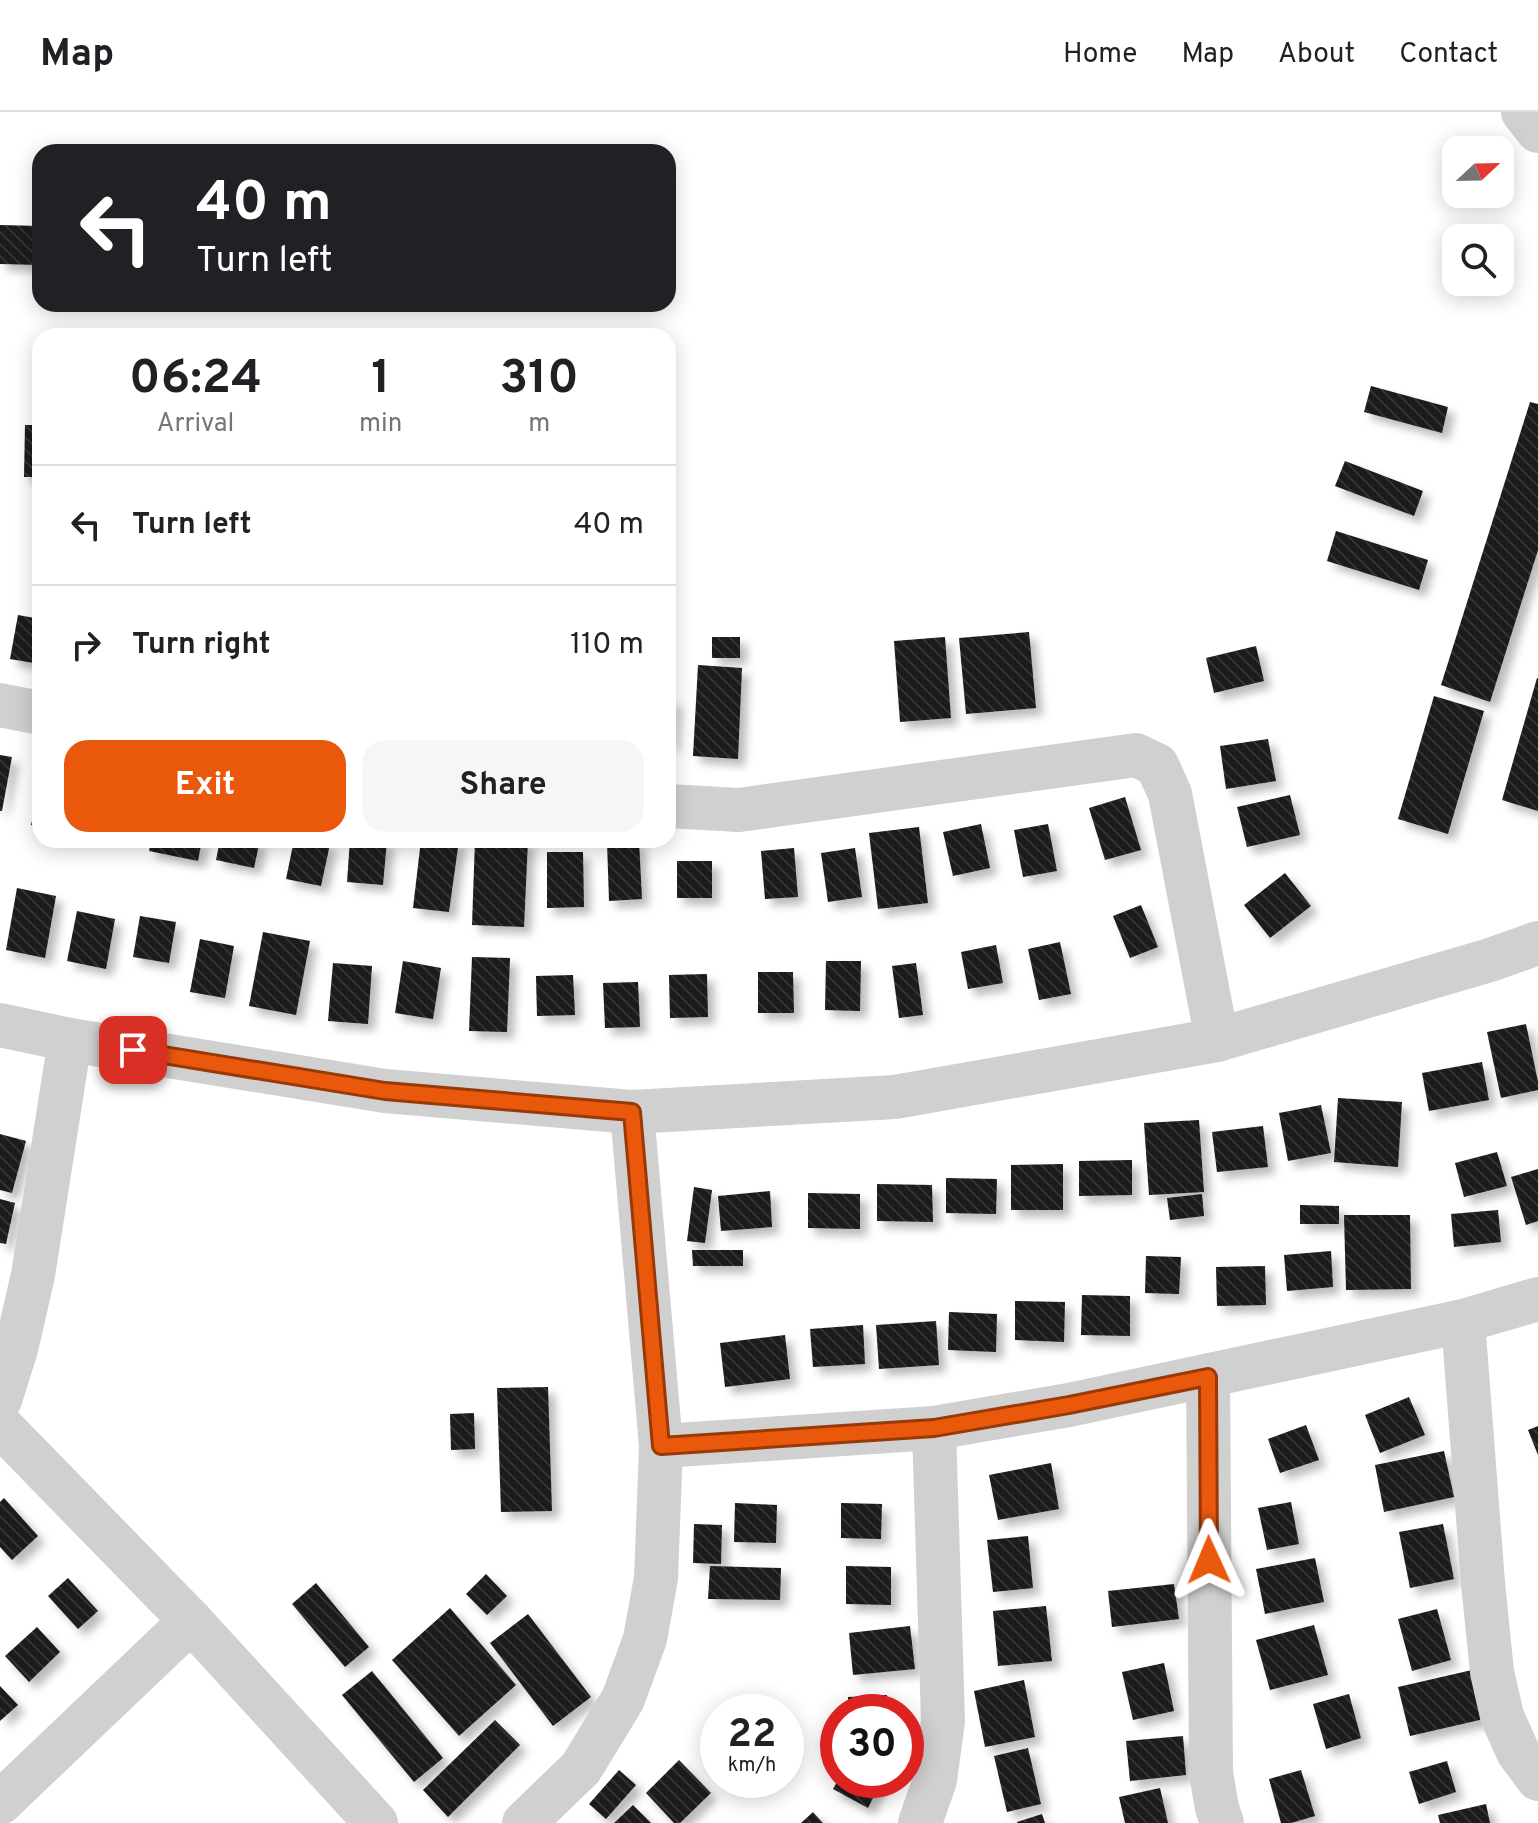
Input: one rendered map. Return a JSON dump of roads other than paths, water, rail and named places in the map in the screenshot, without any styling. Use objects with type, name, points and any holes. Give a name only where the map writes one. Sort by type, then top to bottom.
[{"type":"street","points":[[1523,112],[1538,131]]},
{"type":"street","points":[[0,705],[32,711]]},
{"type":"street","points":[[676,806],[739,810],[1136,755],[1157,765],[1170,794],[1217,1040]]},
{"type":"street","points":[[0,1025],[70,1040],[385,1091],[632,1112],[895,1097],[1217,1040],[1538,943]]},
{"type":"street","points":[[0,1400],[16,1349],[33,1275],[70,1040]]},
{"type":"street","points":[[524,1823],[581,1768],[623,1699],[645,1639],[656,1578],[661,1446],[632,1112]]},
{"type":"street","points":[[661,1446],[934,1428],[1208,1377],[1463,1321],[1538,1299]]},
{"type":"street","points":[[1463,1321],[1492,1672],[1502,1716],[1518,1752],[1538,1779]]},
{"type":"street","points":[[1208,1377],[1211,1773],[1222,1823]]},
{"type":"street","points":[[0,1425],[191,1621],[376,1823]]},
{"type":"street","points":[[920,1823],[935,1780],[943,1721],[934,1428]]},
{"type":"street","points":[[0,1803],[191,1621]]}]
